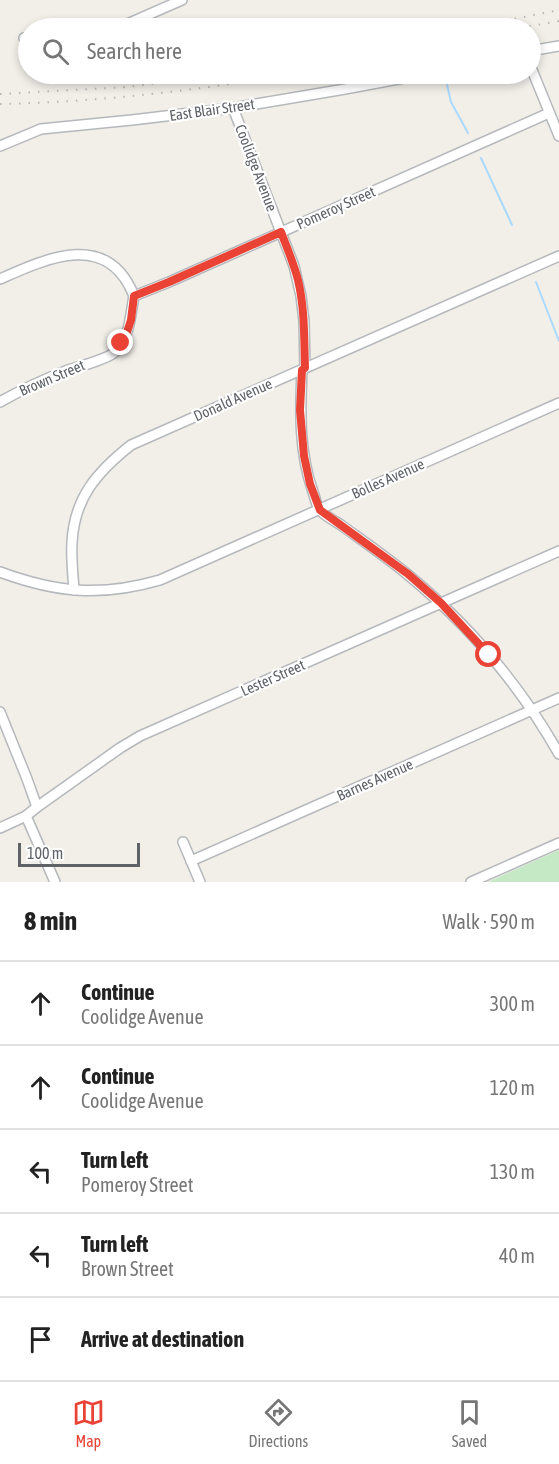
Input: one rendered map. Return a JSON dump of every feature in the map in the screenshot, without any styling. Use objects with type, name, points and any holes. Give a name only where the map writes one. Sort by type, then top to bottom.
[{"type":"street","points":[[141,18],[182,0]]},
{"type":"street","points":[[541,49],[559,46]]},
{"type":"street","name":"East Blair Street","points":[[0,146],[42,129],[233,108],[372,84]]},
{"type":"street","points":[[538,84],[559,136]]},
{"type":"street","name":"Coolidge Avenue","points":[[233,108],[294,266],[301,296],[304,321],[304,369],[300,410],[304,456],[310,484],[320,510]]},
{"type":"street","name":"Pomeroy Street","points":[[134,296],[549,113]]},
{"type":"street","points":[[0,279],[40,262],[80,254],[100,257],[115,267],[129,284],[134,296]]},
{"type":"street","name":"Donald Avenue","points":[[77,591],[72,551],[74,525],[79,505],[92,483],[112,460],[131,446],[559,256]]},
{"type":"street","name":"Brown Street","points":[[0,402],[67,371],[113,354],[127,332],[134,296]]},
{"type":"street","name":"Bolles Avenue","points":[[0,572],[40,585],[77,591],[117,590],[160,580],[559,404]]},
{"type":"street","points":[[320,510],[383,555],[441,603],[489,655],[532,710],[559,754]]},
{"type":"street","name":"Lester Street","points":[[0,828],[26,816],[140,736],[559,551]]},
{"type":"street","name":"Barnes Avenue","points":[[191,861],[559,698]]},
{"type":"street","points":[[0,712],[37,807]]},
{"type":"street","points":[[26,816],[55,882]]},
{"type":"street","points":[[183,842],[200,882]]},
{"type":"street","points":[[471,882],[559,843]]},
{"type":"green space","points":[[559,850],[559,882],[488,882]]},
{"type":"waterway","points":[[447,85],[451,102],[468,133]]},
{"type":"waterway","points":[[481,158],[512,225]]},
{"type":"waterway","points":[[536,282],[559,341]]},
{"type":"railway","points":[[519,18],[559,10]]},
{"type":"railway","points":[[541,24],[559,21]]},
{"type":"railway","points":[[0,94],[152,84]]},
{"type":"railway","points":[[0,104],[75,101],[229,84]]},
{"type":"route","points":[[121,343],[131,320],[134,296],[281,232],[294,266],[301,296],[305,368],[302,370],[301,431],[306,468],[320,510],[408,574],[441,603],[489,655]]}]
